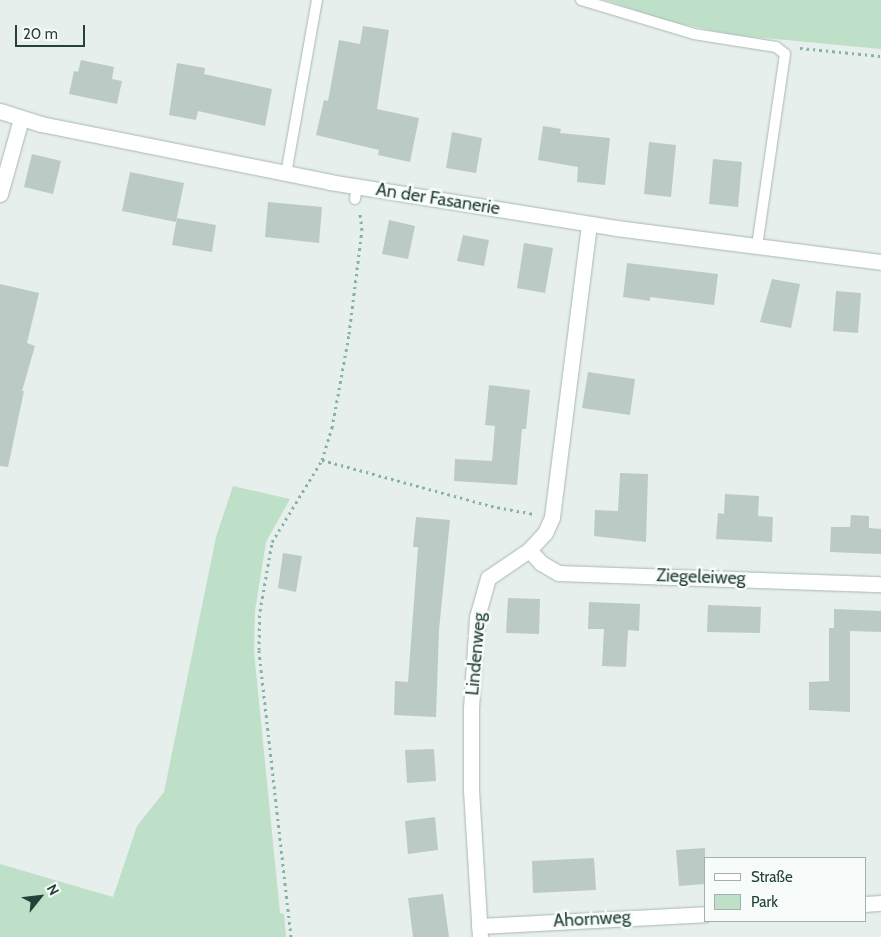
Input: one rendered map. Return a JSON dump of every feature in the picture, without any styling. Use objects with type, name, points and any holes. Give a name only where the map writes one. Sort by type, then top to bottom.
[{"type":"street","name":"An der Fasanerie","points":[[0,111],[21,119],[286,174],[356,193],[881,262]]},
{"type":"street","points":[[0,194],[21,119]]},
{"type":"street","name":"Lindenweg","points":[[479,932],[471,781],[471,708],[477,617],[488,578],[529,550],[545,533],[552,517],[590,224]]},
{"type":"street","name":"Ziegeleiweg","points":[[529,550],[541,564],[558,573],[881,584]]},
{"type":"street","points":[[866,904],[881,903]]},
{"type":"street","name":"Ahornweg","points":[[479,932],[704,914]]},
{"type":"lane","points":[[286,174],[316,0]]},
{"type":"lane","points":[[581,0],[694,34],[776,47],[785,54],[757,246]]},
{"type":"path","points":[[785,54],[806,47],[881,56]]},
{"type":"path","points":[[290,937],[260,650],[260,611],[272,542],[322,460],[332,428],[349,334],[362,230],[356,193]]},
{"type":"path","points":[[322,460],[491,506],[552,517]]},
{"type":"green space","points":[[605,0],[881,0],[881,49],[733,35],[664,20]]},
{"type":"green space","points":[[233,486],[290,499],[266,542],[255,611],[254,651],[280,913],[284,914],[286,937],[0,937],[0,864],[113,897],[137,826],[164,792],[216,537]]},
{"type":"building","points":[[363,26],[389,30],[377,109],[419,118],[410,162],[378,155],[379,150],[316,135],[324,100],[328,101],[339,40],[360,44]]},
{"type":"building","points":[[81,60],[114,67],[112,79],[122,81],[117,104],[69,94],[74,71],[78,72]]},
{"type":"building","points":[[177,63],[205,68],[204,74],[272,89],[265,126],[198,111],[196,120],[169,115]]},
{"type":"building","points":[[543,126],[561,129],[560,133],[610,138],[605,185],[577,182],[578,167],[538,160]]},
{"type":"building","points":[[452,132],[482,138],[476,173],[446,168]]},
{"type":"building","points":[[649,142],[676,145],[671,197],[644,194]]},
{"type":"building","points":[[32,154],[61,161],[53,194],[24,187]]},
{"type":"building","points":[[713,159],[742,162],[738,207],[709,204]]},
{"type":"building","points":[[130,172],[184,183],[176,222],[122,211]]},
{"type":"building","points":[[268,202],[322,207],[319,243],[265,237]]},
{"type":"building","points":[[177,218],[216,225],[212,252],[172,245]]},
{"type":"building","points":[[389,220],[415,226],[408,259],[382,254]]},
{"type":"building","points":[[463,235],[489,240],[484,266],[457,261]]},
{"type":"building","points":[[524,243],[553,248],[545,293],[517,288]]},
{"type":"building","points":[[627,263],[718,274],[714,305],[650,297],[650,301],[623,297]]},
{"type":"building","points":[[772,279],[800,284],[791,328],[760,322]]},
{"type":"building","points":[[0,284],[39,293],[27,343],[35,346],[22,391],[24,391],[8,467],[0,466]]},
{"type":"building","points":[[836,291],[861,293],[858,333],[833,331]]},
{"type":"building","points":[[588,372],[635,379],[630,415],[582,408]]},
{"type":"building","points":[[489,385],[530,390],[526,429],[522,429],[517,485],[454,481],[455,459],[492,461],[495,426],[485,425]]},
{"type":"building","points":[[620,473],[648,474],[646,542],[594,536],[595,510],[618,511]]},
{"type":"building","points":[[725,494],[759,496],[758,516],[773,517],[772,542],[716,539],[718,513],[724,514]]},
{"type":"building","points":[[851,515],[869,516],[869,528],[881,529],[881,554],[830,552],[831,527],[850,527]]},
{"type":"building","points":[[416,517],[450,520],[439,630],[436,717],[394,715],[395,681],[408,682],[418,547],[413,547]]},
{"type":"building","points":[[283,553],[302,556],[296,592],[278,588]]},
{"type":"building","points":[[508,598],[540,599],[539,634],[506,633]]},
{"type":"building","points":[[589,602],[640,604],[639,631],[628,630],[626,667],[602,666],[604,629],[588,629]]},
{"type":"building","points":[[708,605],[761,607],[760,633],[707,632]]},
{"type":"building","points":[[834,609],[881,611],[881,632],[850,631],[850,712],[809,710],[809,682],[829,681],[829,628],[834,628]]},
{"type":"building","points":[[434,749],[436,781],[407,783],[405,750]]},
{"type":"building","points":[[435,817],[438,850],[408,854],[405,821]]},
{"type":"building","points":[[705,848],[704,884],[679,886],[676,850]]},
{"type":"building","points":[[594,858],[596,890],[533,893],[532,861]]},
{"type":"building","points":[[443,894],[449,937],[413,937],[408,898]]}]
